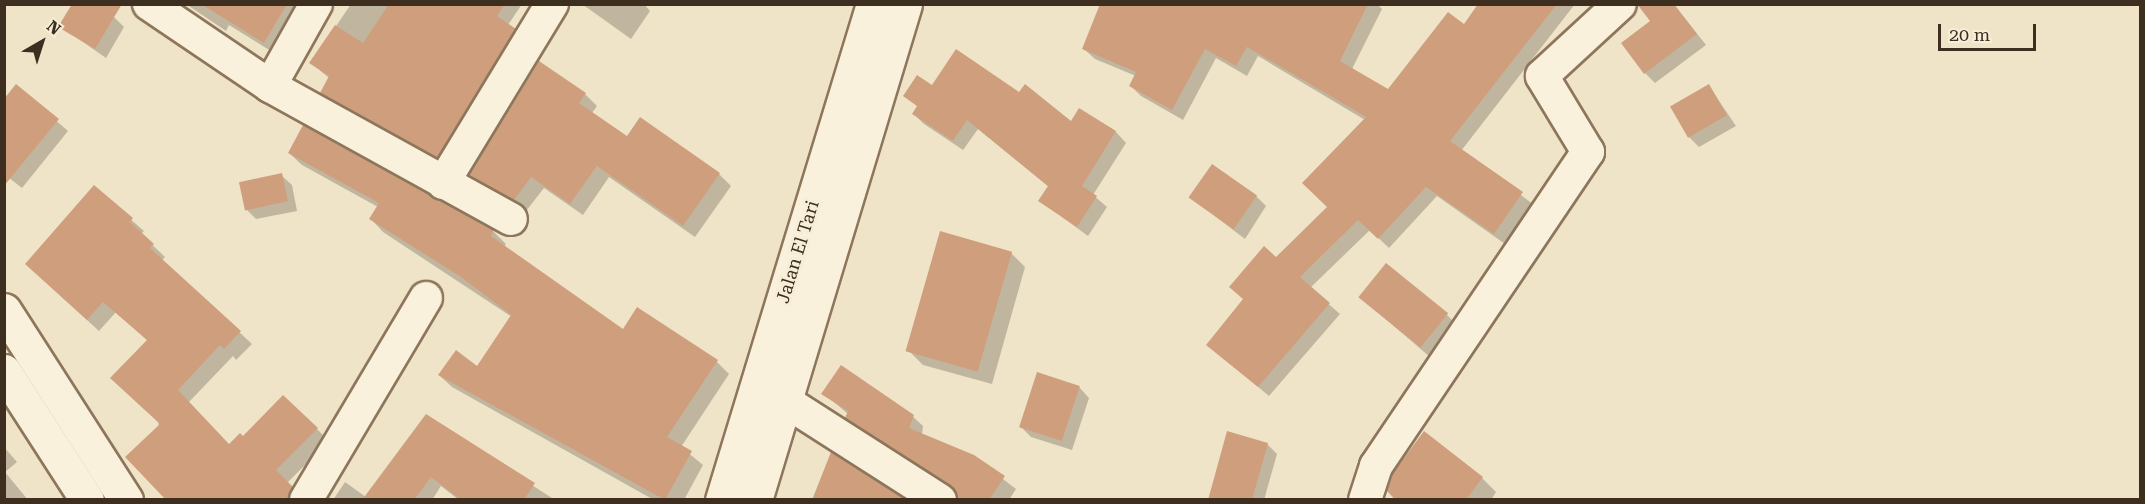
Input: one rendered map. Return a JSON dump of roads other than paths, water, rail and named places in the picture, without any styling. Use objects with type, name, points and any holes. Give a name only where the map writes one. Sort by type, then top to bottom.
[{"type":"street","points":[[148,4],[270,86],[442,183],[511,219]]},
{"type":"street","points":[[270,86],[316,4]]},
{"type":"street","points":[[442,183],[552,4]]},
{"type":"street","name":"Jalan El Tari","points":[[722,500],[873,4]]},
{"type":"street","name":"Jalan El Tari","points":[[755,500],[905,4]]},
{"type":"street","points":[[1365,500],[1376,466],[1588,152],[1542,76],[1620,4]]},
{"type":"street","points":[[306,500],[426,298]]},
{"type":"street","points":[[4,310],[126,500]]},
{"type":"street","points":[[4,371],[87,500]]},
{"type":"street","points":[[785,401],[940,500]]}]
